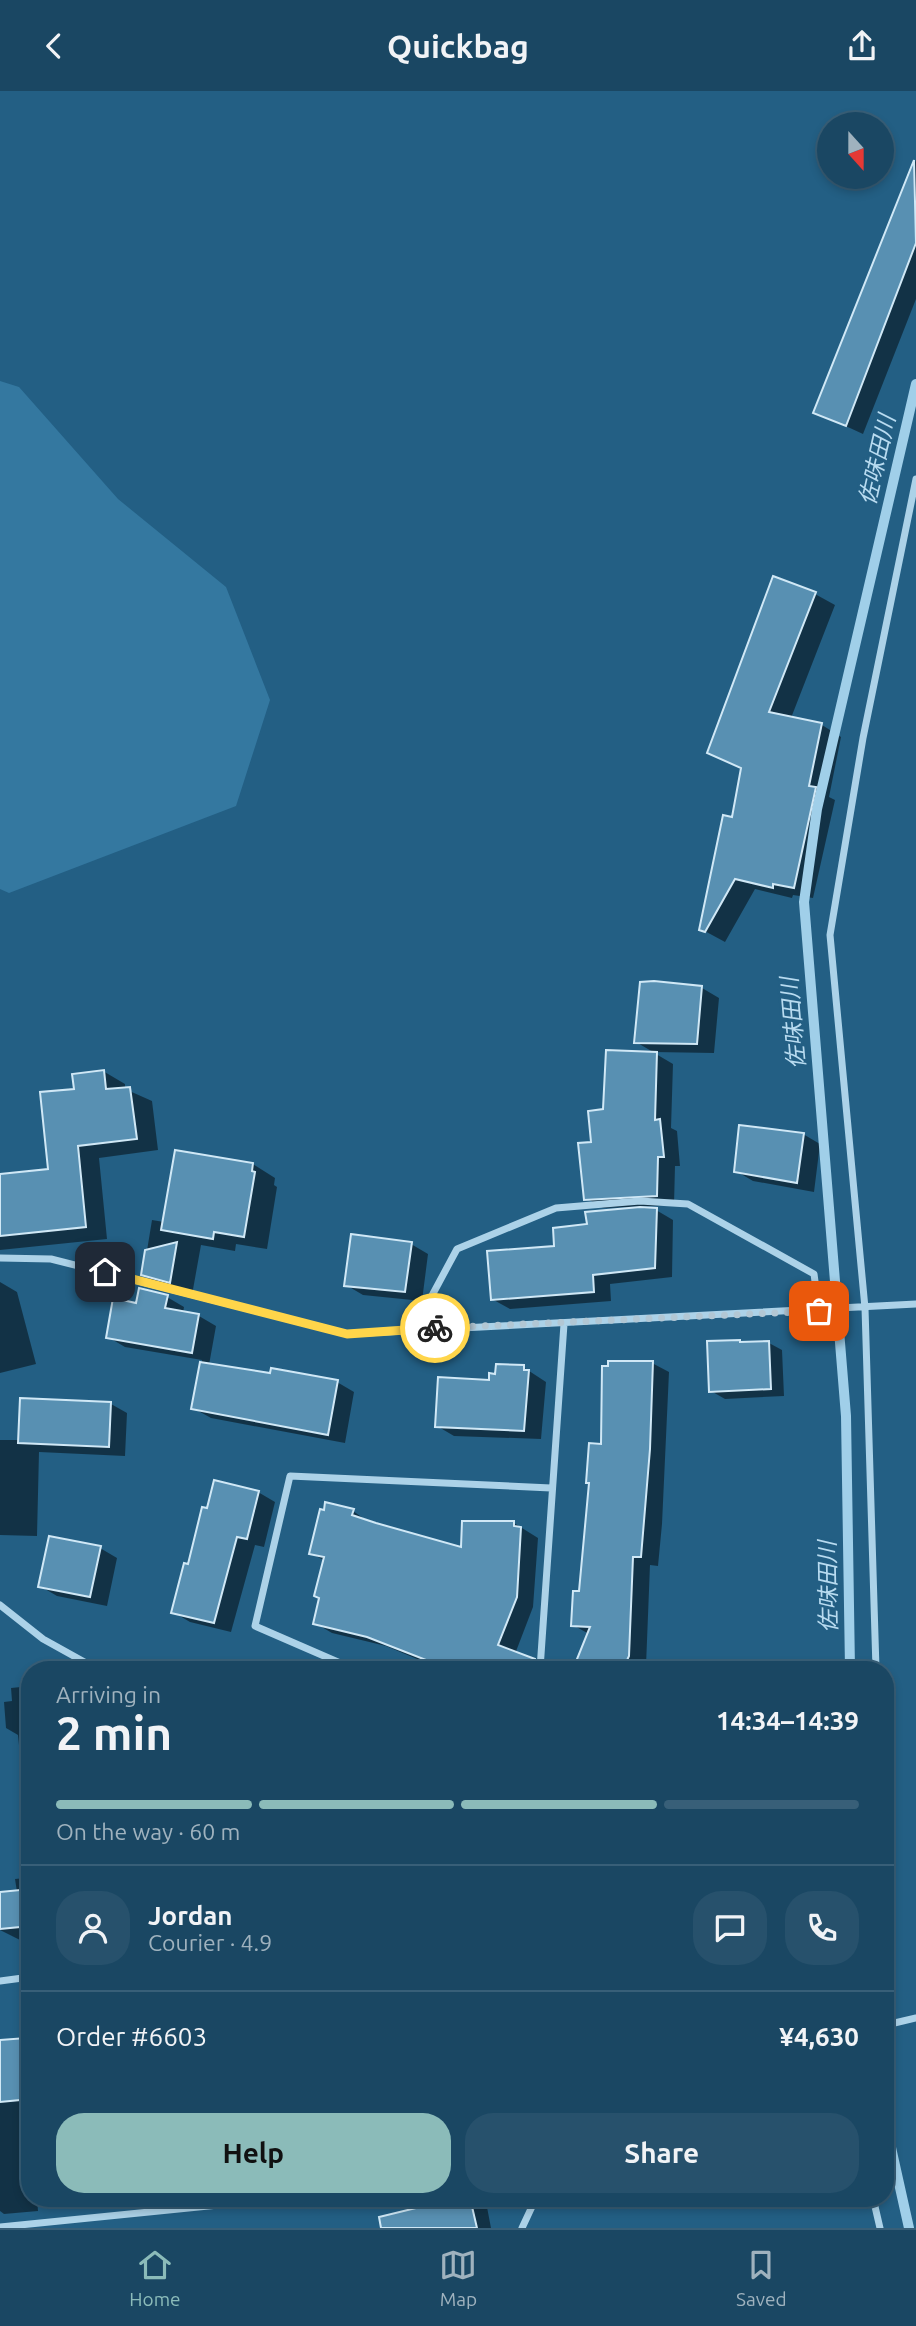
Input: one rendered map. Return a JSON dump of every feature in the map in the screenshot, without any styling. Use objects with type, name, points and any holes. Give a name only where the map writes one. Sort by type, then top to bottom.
[{"type":"street","points":[[876,1661],[865,1308],[830,935],[863,738],[916,479]]},
{"type":"street","points":[[414,1329],[457,1249],[556,1208],[640,1201],[688,1204],[814,1274],[819,1311]]},
{"type":"street","points":[[0,1258],[51,1259],[347,1334],[916,1304]]},
{"type":"street","points":[[540,1661],[564,1324]]},
{"type":"street","points":[[336,1661],[255,1626],[290,1476],[551,1488]]},
{"type":"street","points":[[0,1605],[43,1639],[83,1661]]},
{"type":"street","points":[[0,1981],[21,1978]]},
{"type":"street","points":[[894,2023],[916,2018]]},
{"type":"street","points":[[0,2227],[199,2207]]},
{"type":"street","points":[[522,2228],[532,2207]]},
{"type":"street","points":[[875,2207],[880,2228]]},
{"type":"shaded area","points":[[0,381],[19,387],[118,499],[226,587],[270,700],[236,806],[9,893],[0,889]]},
{"type":"building","points":[[914,160],[916,243],[846,426],[813,413]]},
{"type":"building","points":[[773,576],[816,592],[769,712],[822,723],[809,786],[816,787],[794,888],[773,884],[773,888],[735,879],[705,932],[699,930],[723,815],[732,817],[741,768],[707,753]]},
{"type":"building","points":[[640,982],[702,986],[697,1044],[634,1043]]},
{"type":"building","points":[[606,1050],[657,1052],[655,1120],[660,1119],[664,1157],[658,1157],[657,1196],[584,1200],[578,1143],[591,1142],[588,1111],[603,1109]]},
{"type":"building","points":[[104,1070],[106,1089],[130,1087],[137,1139],[78,1146],[86,1227],[0,1236],[0,1174],[48,1169],[40,1092],[74,1089],[72,1074]]},
{"type":"building","points":[[739,1125],[804,1133],[797,1183],[734,1172]]},
{"type":"building","points":[[175,1150],[253,1163],[252,1171],[255,1172],[244,1237],[214,1232],[213,1239],[161,1230]]},
{"type":"building","points":[[657,1208],[655,1268],[593,1275],[594,1292],[491,1300],[487,1251],[554,1246],[553,1228],[587,1224],[585,1212]]},
{"type":"building","points":[[351,1234],[412,1242],[405,1292],[344,1286]]},
{"type":"building","points":[[177,1242],[170,1283],[141,1275],[145,1250]]},
{"type":"building","points":[[139,1288],[168,1295],[165,1308],[199,1314],[192,1353],[106,1338],[113,1298],[136,1303]]},
{"type":"building","points":[[707,1341],[769,1341],[771,1389],[709,1392]]},
{"type":"building","points":[[608,1361],[653,1361],[650,1449],[641,1557],[633,1557],[627,1661],[576,1661],[590,1627],[571,1626],[573,1591],[579,1591],[589,1483],[586,1483],[589,1443],[601,1444],[602,1366],[608,1366]]},
{"type":"building","points":[[200,1362],[270,1373],[271,1368],[338,1380],[328,1435],[191,1409]]},
{"type":"building","points":[[496,1364],[524,1365],[524,1370],[529,1370],[524,1431],[435,1427],[438,1377],[489,1380],[489,1373],[495,1374]]},
{"type":"building","points":[[20,1398],[111,1402],[109,1447],[18,1443]]},
{"type":"building","points":[[214,1480],[259,1491],[247,1539],[237,1537],[214,1623],[171,1613],[184,1563],[188,1564],[202,1507],[207,1508]]},
{"type":"building","points":[[325,1502],[354,1509],[352,1515],[461,1547],[462,1521],[514,1521],[514,1526],[521,1527],[517,1597],[498,1645],[535,1661],[428,1661],[367,1637],[313,1624],[319,1598],[314,1596],[324,1557],[309,1554],[320,1509],[324,1510]]},
{"type":"building","points":[[49,1536],[101,1546],[90,1597],[38,1587]]},
{"type":"building","points":[[21,1890],[21,1927],[0,1929],[0,1892]]},
{"type":"building","points":[[21,2038],[21,2100],[0,2102],[0,2040]]},
{"type":"building","points":[[420,2207],[472,2207],[477,2228],[381,2228],[379,2217]]},
{"type":"waterway","name":"佐味田川","points":[[850,1661],[846,1416],[804,902],[817,809],[916,384]]},
{"type":"waterway","name":"佐味田川","points":[[894,2161],[909,2228]]},
{"type":"way so far","points":[[435,1328],[819,1311]]},
{"type":"route","points":[[105,1272],[347,1334],[435,1328]]}]
